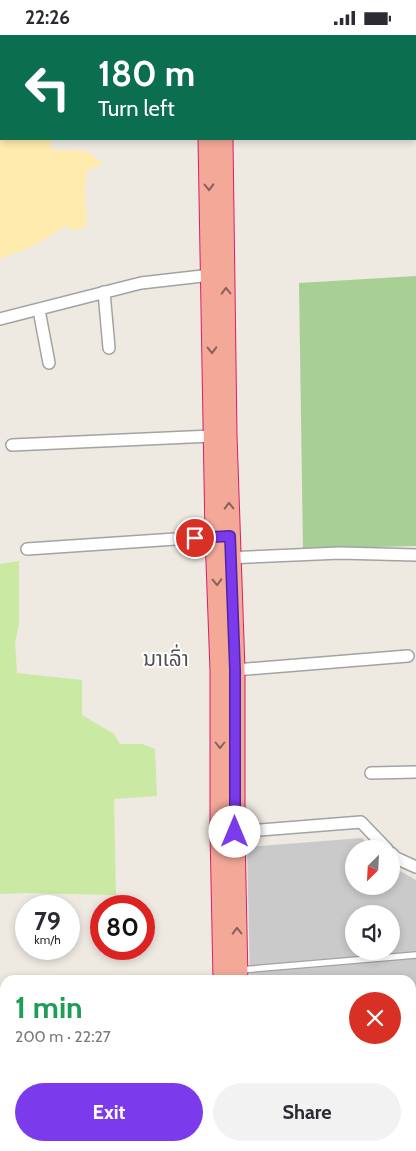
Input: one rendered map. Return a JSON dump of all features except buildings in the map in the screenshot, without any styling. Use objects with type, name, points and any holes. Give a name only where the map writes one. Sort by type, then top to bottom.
[{"type":"highway","points":[[208,140],[212,436],[235,670],[233,975]]},
{"type":"highway","points":[[222,536],[223,140]]},
{"type":"highway","points":[[224,558],[220,670],[220,832],[233,975]]},
{"type":"street","points":[[0,319],[141,283],[211,275]]},
{"type":"street","points":[[104,292],[109,348]]},
{"type":"street","points":[[39,310],[49,363]]},
{"type":"street","points":[[12,445],[212,436]]},
{"type":"street","points":[[28,549],[222,536]]},
{"type":"street","points":[[224,558],[340,553],[416,555]]},
{"type":"street","points":[[235,670],[408,656]]},
{"type":"street","points":[[371,773],[416,772]]},
{"type":"street","points":[[235,832],[361,822],[378,840]]},
{"type":"street","points":[[400,860],[416,867]]},
{"type":"lane","points":[[250,975],[416,955]]},
{"type":"shaded area","points":[[362,838],[364,840],[345,840],[345,895],[400,895],[400,871],[416,880],[416,975],[250,975],[247,847]]},
{"type":"green space","points":[[416,276],[416,546],[303,549],[299,283]]},
{"type":"green space","points":[[19,561],[19,625],[15,642],[17,673],[82,680],[82,715],[114,734],[120,744],[142,744],[155,749],[157,796],[114,799],[116,895],[0,894],[0,564]]},
{"type":"sand","points":[[0,140],[51,140],[51,150],[87,151],[103,164],[87,171],[85,190],[87,226],[74,231],[66,226],[33,246],[0,259]]},
{"type":"district","name":"ນາເລົ່າ","points":[[166,659]]},
{"type":"route","points":[[195,538],[230,536],[235,670],[235,832]]}]
